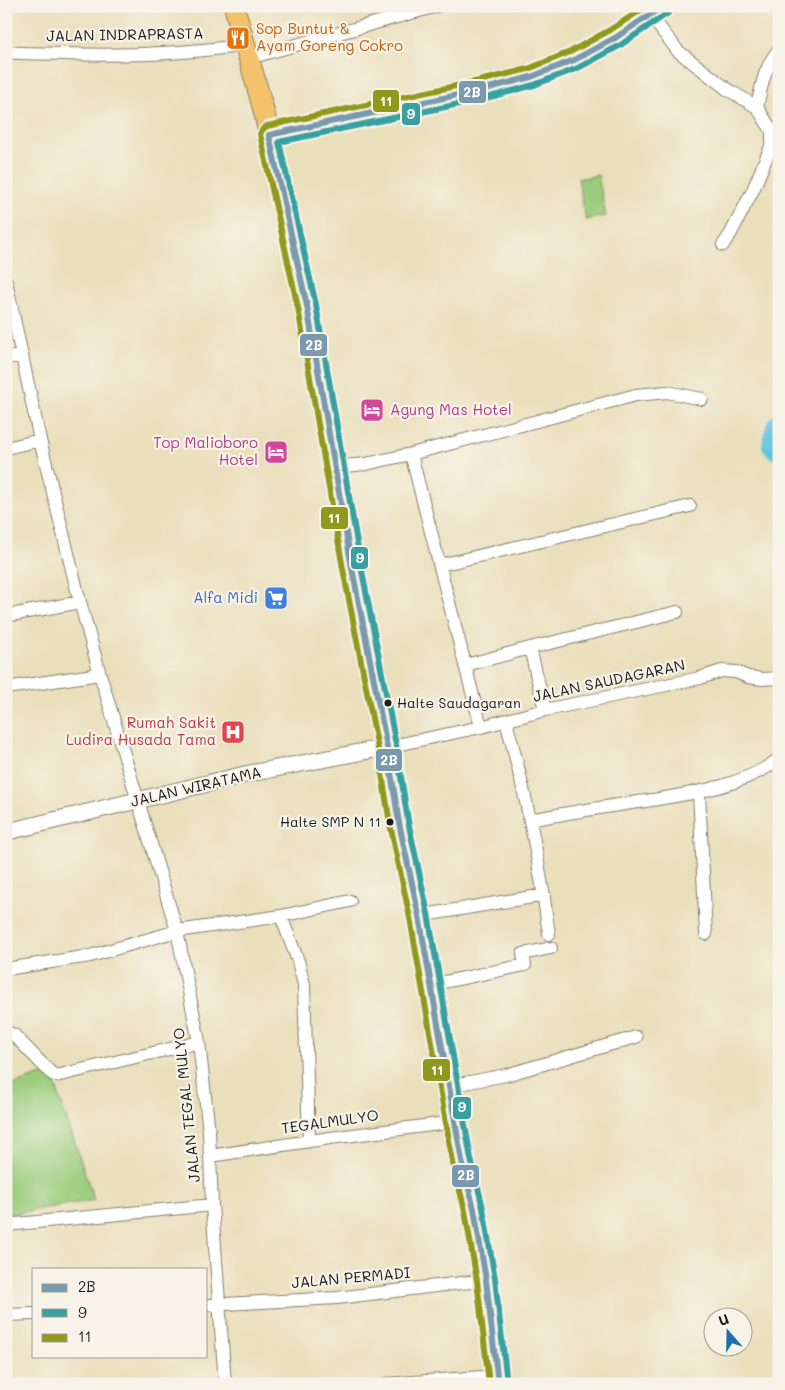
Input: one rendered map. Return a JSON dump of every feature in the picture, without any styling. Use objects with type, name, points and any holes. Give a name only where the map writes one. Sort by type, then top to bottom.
[{"type":"main road","points":[[234,6],[269,135],[307,306],[334,467],[387,747],[399,823],[419,916],[462,1161],[474,1209],[486,1280],[498,1380]]},
{"type":"main road","points":[[269,135],[481,90],[530,77],[574,60],[615,38],[653,9]]},
{"type":"street","name":"JALAN INDRAPRASTA","points":[[6,52],[158,54],[203,51],[247,52],[438,6]]},
{"type":"street","points":[[653,9],[678,51],[757,108],[772,131],[772,144],[743,211],[723,245]]},
{"type":"street","points":[[757,108],[764,74],[770,61],[779,49]]},
{"type":"street","name":"JALAN TEGAL MULYO","points":[[6,281],[40,440],[80,602],[177,931],[199,1042],[210,1156],[212,1304],[225,1384]]},
{"type":"street","points":[[6,358],[22,355]]},
{"type":"street","points":[[334,467],[366,464],[411,454],[636,395],[667,392],[702,400]]},
{"type":"street","points":[[6,448],[40,440]]},
{"type":"street","points":[[411,454],[481,727]]},
{"type":"street","points":[[440,565],[690,506]]},
{"type":"street","points":[[6,616],[80,602]]},
{"type":"street","points":[[466,665],[676,612]]},
{"type":"street","points":[[530,648],[545,710]]},
{"type":"street","name":"JALAN SAUDAGARAN","points":[[387,747],[481,727],[545,710],[690,680],[722,671],[736,672],[748,677],[762,679],[779,678]]},
{"type":"street","points":[[6,688],[100,674]]},
{"type":"street","points":[[506,720],[530,820],[549,934]]},
{"type":"street","name":"JALAN WIRATAMA","points":[[6,832],[247,774],[387,747]]},
{"type":"street","points":[[530,820],[699,793],[760,772],[779,759]]},
{"type":"street","points":[[699,793],[706,934]]},
{"type":"street","points":[[419,916],[544,895]]},
{"type":"street","points":[[6,969],[90,956],[177,931],[281,916],[350,901]]},
{"type":"street","points":[[281,916],[298,961],[304,985],[309,1141]]},
{"type":"street","points":[[430,984],[525,965],[523,954],[550,948]]},
{"type":"street","points":[[6,1032],[14,1035],[51,1074],[56,1076],[199,1042]]},
{"type":"street","points":[[449,1086],[506,1076],[636,1037]]},
{"type":"street","name":"TEGALMULYO","points":[[210,1156],[455,1122]]},
{"type":"street","points":[[6,1226],[212,1205]]},
{"type":"street","name":"JALAN PERMADI","points":[[212,1304],[336,1298],[486,1280]]},
{"type":"street","points":[[6,1316],[32,1314]]},
{"type":"street","points":[[386,1384],[498,1380]]},
{"type":"green space","points":[[598,175],[606,216],[586,220],[578,179]]},
{"type":"green space","points":[[51,1072],[94,1200],[6,1215],[6,1087]]},
{"type":"waterway","points":[[779,427],[775,444],[779,448]]},
{"type":"transit line","name":"11","points":[[489,1384],[477,1281],[465,1211],[453,1163],[410,918],[390,824],[378,749],[343,569],[298,308],[260,134],[267,126],[528,69],[570,52],[610,30],[647,6]]},
{"type":"transit line","name":"2B","points":[[498,1384],[486,1280],[474,1209],[462,1161],[419,916],[399,823],[387,747],[352,568],[307,306],[269,135],[481,90],[531,77],[574,60],[615,38],[663,6]]},
{"type":"transit line","name":"9","points":[[507,1383],[495,1279],[483,1208],[471,1159],[428,914],[408,821],[396,745],[361,566],[316,305],[279,142],[483,99],[534,85],[578,68],[619,46],[668,13]]},
{"type":"place","name":"Sop Buntut & Ayam Goreng Cokro","points":[[238,38]]},
{"type":"place","name":"Agung Mas Hotel","points":[[372,410]]},
{"type":"place","name":"Top Malioboro Hotel","points":[[276,452]]},
{"type":"place","name":"Alfa Midi","points":[[276,598]]},
{"type":"place","name":"Halte Saudagaran","points":[[388,703]]},
{"type":"place","name":"Rumah Sakit Ludira Husada Tama","points":[[233,732]]},
{"type":"place","name":"Halte SMP N 11","points":[[390,822]]}]
